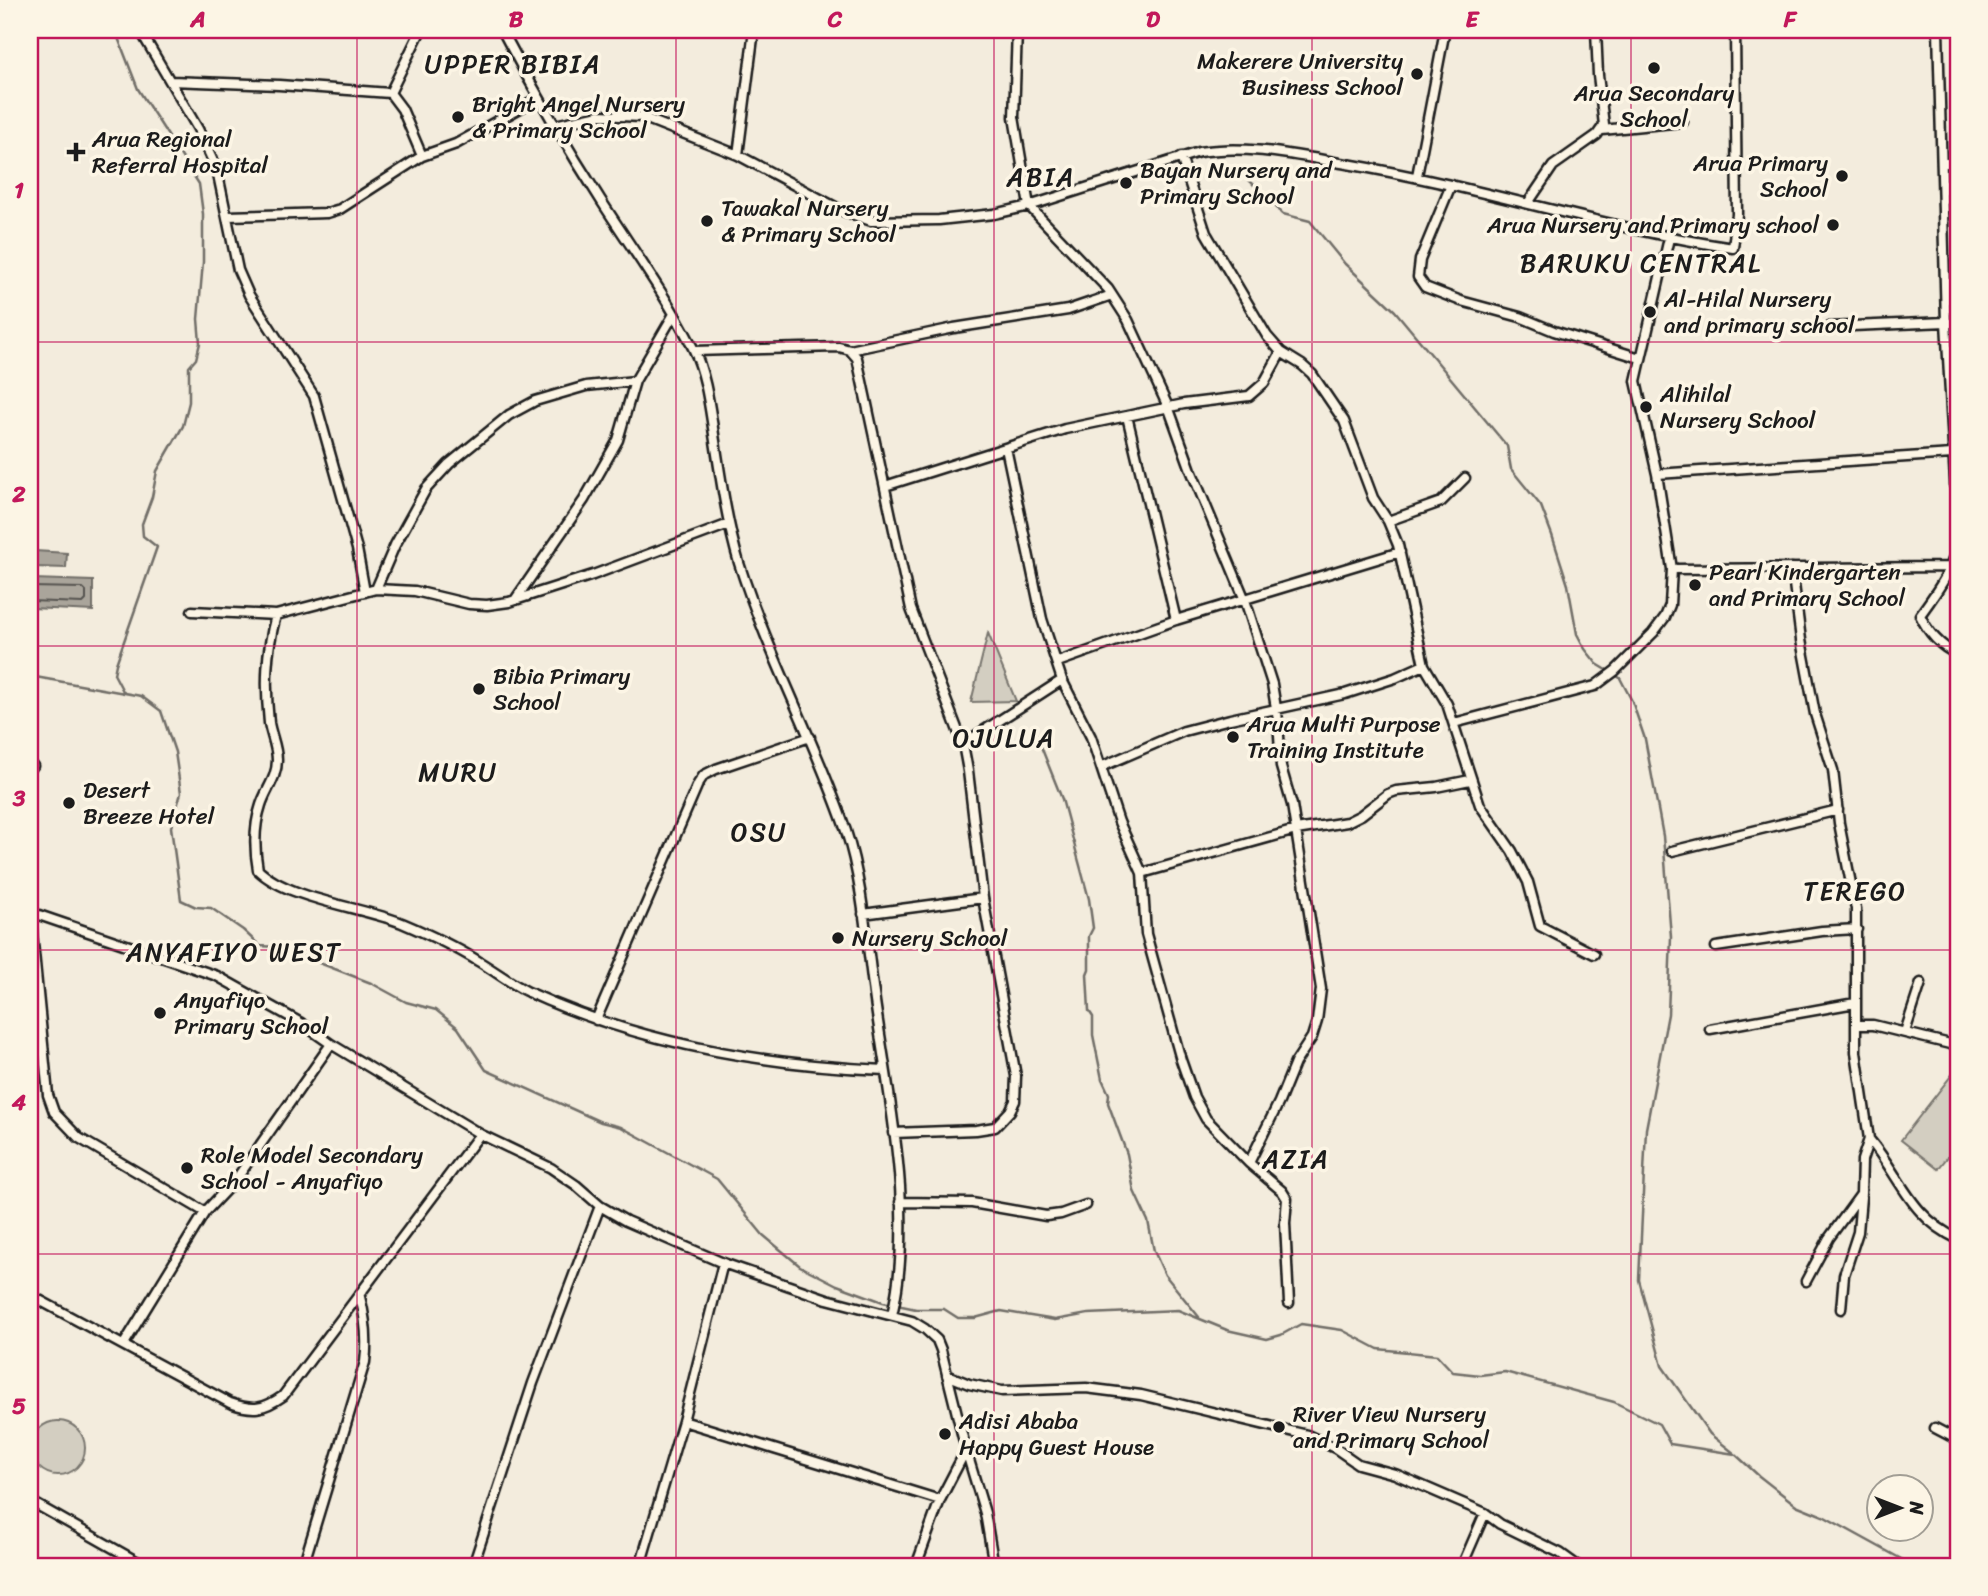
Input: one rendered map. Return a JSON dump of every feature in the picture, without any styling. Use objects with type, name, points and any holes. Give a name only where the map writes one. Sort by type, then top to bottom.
[{"type":"street","points":[[140,30],[198,129],[217,170],[238,270],[249,295],[314,396],[357,549],[365,592]]},
{"type":"street","points":[[390,93],[421,30]]},
{"type":"street","points":[[502,30],[538,99],[695,351],[707,393],[729,524],[739,563],[766,637],[810,737],[848,836],[863,914],[900,1202],[902,1251],[899,1284],[892,1315]]},
{"type":"street","points":[[737,155],[754,30]]},
{"type":"street","points":[[1017,30],[1014,117],[1029,206],[1112,295],[1128,320],[1169,409],[1191,470],[1245,600],[1272,684],[1277,710],[1281,767],[1292,805],[1321,989],[1312,1037],[1295,1063],[1249,1163]]},
{"type":"street","points":[[1417,176],[1445,30]]},
{"type":"street","points":[[1596,30],[1604,125],[1602,130]]},
{"type":"street","points":[[555,125],[599,115],[642,117],[737,155],[843,211],[871,221],[940,220],[995,214],[1029,206],[1181,157],[1213,149],[1241,149],[1417,176],[1669,238],[1733,247],[1737,214],[1735,30]]},
{"type":"street","points":[[1938,30],[1946,322],[1958,536],[1957,551],[1951,567],[1920,615],[1940,643],[1958,654]]},
{"type":"street","points":[[171,81],[390,93],[402,109],[422,156]]},
{"type":"street","points":[[228,216],[327,213],[340,209],[422,156],[456,144],[538,99]]},
{"type":"street","points":[[1528,203],[1553,166],[1602,130],[1683,122]]},
{"type":"street","points":[[1181,157],[1214,250],[1267,336],[1281,352],[1312,374],[1344,421],[1373,498],[1388,521],[1400,552],[1424,665],[1447,704],[1480,805],[1512,851],[1528,882],[1540,926],[1594,954]]},
{"type":"street","points":[[1942,163],[1958,163]]},
{"type":"street","points":[[1451,185],[1420,260],[1419,277],[1425,287],[1640,358]]},
{"type":"street","points":[[1454,723],[1595,686],[1653,633],[1665,617],[1670,604],[1672,569],[1657,474],[1636,381],[1669,238]]},
{"type":"street","points":[[1945,282],[1958,282]]},
{"type":"street","points":[[695,351],[839,347],[850,350],[954,328],[1068,310],[1112,295]]},
{"type":"street","points":[[515,600],[584,500],[618,440],[635,381],[674,314]]},
{"type":"street","points":[[1829,327],[1946,322],[1958,324]]},
{"type":"street","points":[[850,350],[858,358],[916,626],[963,744],[983,898],[1016,1076],[1015,1101],[1003,1120],[988,1129],[893,1133]]},
{"type":"street","points":[[885,486],[1065,429],[1203,401],[1249,396],[1264,383],[1281,352]]},
{"type":"street","points":[[376,589],[395,545],[426,489],[449,464],[509,415],[535,401],[586,386],[635,381]]},
{"type":"street","points":[[1127,416],[1176,620]]},
{"type":"street","points":[[1006,448],[1042,619],[1062,680],[1091,737],[1119,822],[1142,873],[1146,934],[1194,1097],[1206,1119],[1249,1163],[1282,1191],[1287,1199],[1285,1223],[1289,1303]]},
{"type":"street","points":[[1657,474],[1952,454]]},
{"type":"street","points":[[1388,521],[1441,502],[1465,478]]},
{"type":"street","points":[[192,611],[276,615],[376,589],[415,592],[487,606],[515,600],[593,575],[729,524]]},
{"type":"street","points":[[1058,662],[1176,620],[1400,552]]},
{"type":"street","points":[[1672,569],[1951,567]]},
{"type":"street","points":[[1792,568],[1801,640],[1815,714],[1833,770],[1856,909],[1855,1003],[1859,1080],[1869,1139],[1894,1172],[1917,1210],[1933,1224],[1958,1238]]},
{"type":"street","points":[[276,615],[265,672],[270,728],[277,759],[273,780],[261,804],[255,838],[258,870],[266,877],[287,887],[416,929],[458,950],[526,991],[596,1020],[665,1040],[800,1065],[885,1070]]},
{"type":"street","points":[[1101,767],[1184,731],[1345,694],[1395,678],[1424,665]]},
{"type":"street","points":[[963,744],[1062,680]]},
{"type":"street","points":[[596,1020],[704,775],[810,737]]},
{"type":"street","points":[[1142,873],[1296,830],[1347,822],[1396,791],[1471,780]]},
{"type":"street","points":[[1672,851],[1838,810]]},
{"type":"street","points":[[863,914],[983,898]]},
{"type":"street","points":[[205,1212],[79,1138],[54,1112],[48,1095],[30,912],[217,976],[301,1023],[480,1134],[551,1168],[600,1206],[626,1221],[723,1263],[918,1325],[937,1340],[985,1513],[994,1566]]},
{"type":"street","points":[[1716,947],[1822,931],[1857,929]]},
{"type":"street","points":[[1905,1032],[1921,983]]},
{"type":"street","points":[[1710,1029],[1855,1003]]},
{"type":"street","points":[[1856,1025],[1873,1024],[1958,1046]]},
{"type":"street","points":[[124,1344],[205,1212],[244,1169],[331,1044]]},
{"type":"street","points":[[30,1295],[230,1403],[252,1409],[268,1407],[283,1396],[480,1134]]},
{"type":"street","points":[[1841,1309],[1844,1275],[1858,1232],[1862,1160],[1869,1139]]},
{"type":"street","points":[[1805,1281],[1829,1238],[1861,1194]]},
{"type":"street","points":[[900,1202],[972,1203],[1046,1216],[1086,1205]]},
{"type":"street","points":[[473,1566],[533,1383],[600,1206]]},
{"type":"street","points":[[640,1566],[683,1421],[723,1263]]},
{"type":"street","points":[[303,1566],[365,1363],[368,1340],[359,1297]]},
{"type":"street","points":[[947,1375],[978,1386],[1011,1392],[1086,1388],[1141,1395],[1307,1435],[1335,1448],[1358,1464],[1395,1474],[1485,1513],[1500,1524],[1553,1549],[1578,1566]]},
{"type":"street","points":[[683,1421],[940,1500]]},
{"type":"street","points":[[1935,1428],[1958,1440]]},
{"type":"street","points":[[916,1566],[940,1500],[966,1450]]},
{"type":"street","points":[[30,1501],[145,1566]]},
{"type":"street","points":[[1462,1566],[1485,1513]]},
{"type":"shaded area","points":[[988,633],[1016,701],[971,702]]},
{"type":"shaded area","points":[[1958,1067],[1958,1144],[1938,1169],[1901,1140]]},
{"type":"shaded area","points":[[58,1421],[77,1429],[85,1448],[77,1467],[58,1475],[39,1467],[31,1448],[39,1429]]},
{"type":"water","points":[[35,551],[67,553],[66,568],[34,567]]},
{"type":"water","points":[[33,579],[93,581],[93,611],[32,608]]},
{"type":"waterway","points":[[117,35],[138,89],[199,184],[203,214],[203,262],[198,319],[200,343],[196,359],[189,367],[189,402],[183,426],[157,471],[152,497],[142,524],[143,536],[157,547],[116,664],[114,674],[124,693]]},
{"type":"waterway","points":[[1245,176],[1283,214],[1310,221],[1345,264],[1395,311],[1507,446],[1511,469],[1541,506],[1552,535],[1568,585],[1577,634],[1597,664],[1620,678],[1632,701],[1645,739],[1663,836],[1671,937],[1668,1014],[1646,1129],[1639,1280],[1662,1366],[1710,1434],[1735,1454]]},
{"type":"waterway","points":[[30,676],[141,696],[161,711],[175,752],[181,793],[171,827],[181,900],[196,907],[211,908],[243,930],[260,946],[278,947],[371,983],[406,1002],[436,1010],[458,1028],[486,1070],[601,1122],[621,1127],[717,1179],[763,1235],[800,1266],[837,1285],[883,1302],[916,1309],[944,1309],[958,1318],[975,1318],[1001,1311],[1055,1320],[1088,1314],[1178,1310],[1227,1330],[1267,1339],[1301,1324],[1342,1330],[1378,1349],[1437,1355],[1453,1372],[1480,1375],[1505,1372],[1614,1402],[1659,1424],[1670,1444],[1735,1454],[1796,1505],[1823,1516],[1914,1566]]},
{"type":"waterway","points":[[1036,734],[1062,799],[1089,899],[1093,928],[1089,936],[1087,974],[1089,1011],[1093,1017],[1093,1035],[1102,1079],[1109,1094],[1108,1103],[1127,1154],[1134,1191],[1148,1221],[1154,1251],[1165,1275],[1199,1317]]},
{"type":"place","name":"Arua Secondary School","points":[[1654,68]]},
{"type":"place","name":"Makerere University Business School","points":[[1417,74]]},
{"type":"place","name":"Bright Angel Nursery & Primary School","points":[[458,117]]},
{"type":"place","name":"Arua Regional Referral Hospital","points":[[76,152]]},
{"type":"place","name":"Arua Primary School","points":[[1842,176]]},
{"type":"place","name":"Bayan Nursery and Primary School","points":[[1126,183]]},
{"type":"place","name":"Tawakal Nursery & Primary School","points":[[707,221]]},
{"type":"place","name":"Arua Nursery and Primary school","points":[[1833,225]]},
{"type":"place","name":"Al-Hilal Nursery and primary school","points":[[1650,312]]},
{"type":"place","name":"Alihilal Nursery School","points":[[1646,407]]},
{"type":"place","name":"Pearl Kindergarten and Primary School","points":[[1695,585]]},
{"type":"place","name":"Bibia Primary School","points":[[479,689]]},
{"type":"place","name":"Arua Multi Purpose Training Institute","points":[[1233,737]]},
{"type":"place","name":"Desert Breeze Hotel","points":[[69,803]]},
{"type":"place","name":"Nursery School","points":[[838,938]]},
{"type":"place","name":"Anyafiyo Primary School","points":[[160,1013]]},
{"type":"place","name":"Role Model Secondary School - Anyafiyo","points":[[187,1168]]},
{"type":"place","name":"River View Nursery and Primary School","points":[[1279,1427]]},
{"type":"place","name":"Adisi Ababa Happy Guest House","points":[[945,1434]]},
{"type":"district","name":"UPPER BIBIA","points":[[513,64]]},
{"type":"district","name":"ABIA","points":[[1041,177]]},
{"type":"district","name":"BARUKU CENTRAL","points":[[1641,263]]},
{"type":"district","name":"OJULUA","points":[[1004,738]]},
{"type":"district","name":"MURU","points":[[458,772]]},
{"type":"district","name":"OSU","points":[[759,832]]},
{"type":"district","name":"TEREGO","points":[[1855,891]]},
{"type":"district","name":"ANYAFIYO WEST","points":[[234,952]]},
{"type":"district","name":"AZIA","points":[[1296,1159]]}]
